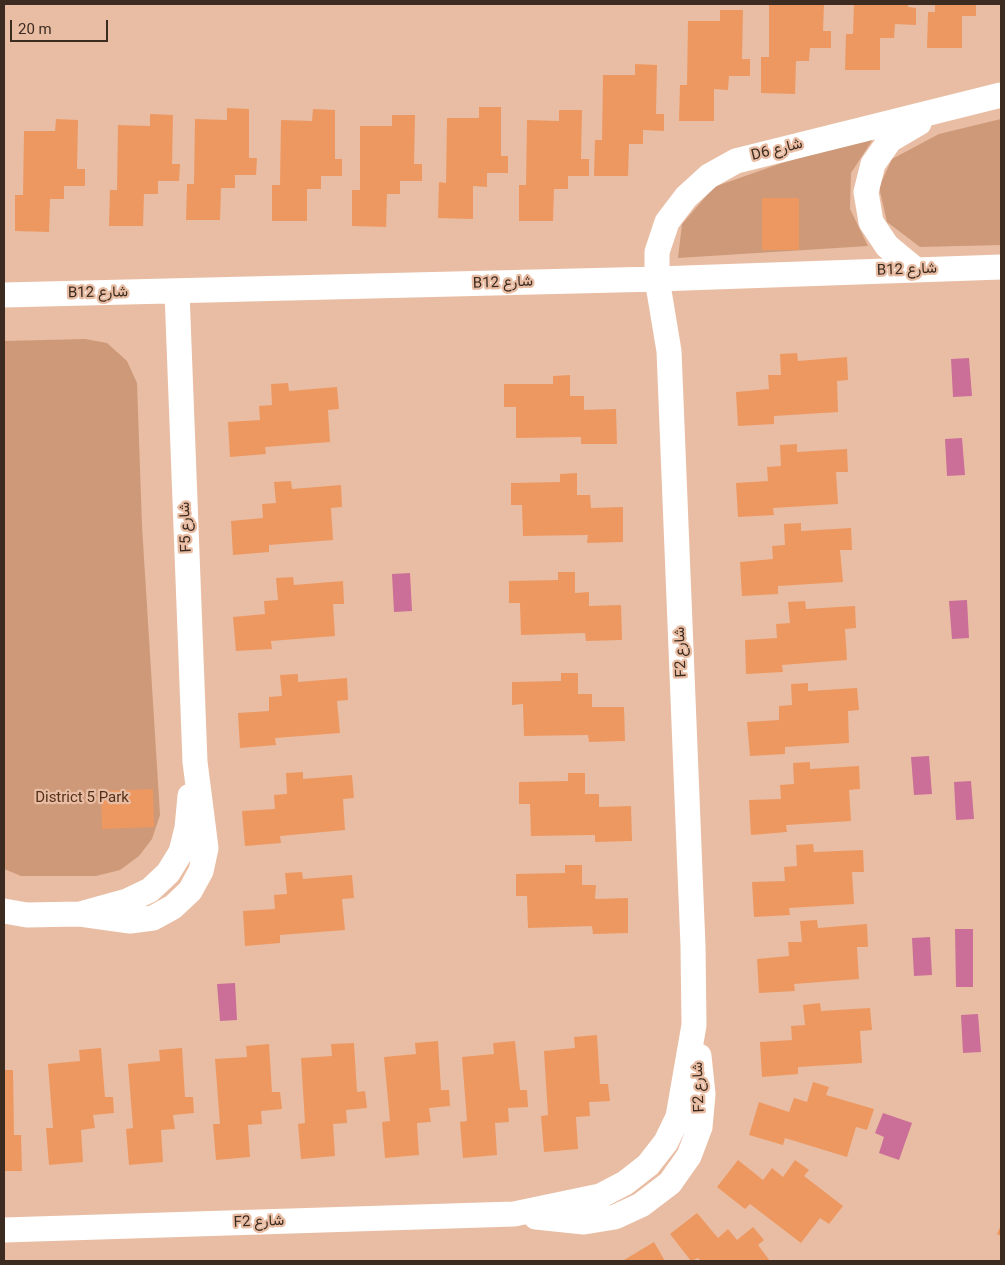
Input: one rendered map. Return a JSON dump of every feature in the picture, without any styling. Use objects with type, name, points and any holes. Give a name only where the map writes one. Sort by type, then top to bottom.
[{"type":"street","name":"D6 شارع","points":[[657,279],[657,252],[667,222],[686,197],[709,176],[736,161],[1001,95]]},
{"type":"street","name":"D6 شارع","points":[[916,270],[887,246],[871,222],[866,192],[873,164],[890,140],[916,124],[965,103]]},
{"type":"street","name":"B12 شارع","points":[[4,295],[657,279],[1001,267]]},
{"type":"street","name":"F2 شارع","points":[[4,1230],[514,1214],[600,1196],[626,1183],[648,1165],[666,1142],[678,1117],[694,1025],[693,946],[669,351],[657,279]]},
{"type":"street","name":"F5 شارع","points":[[11,916],[80,914],[130,921],[153,918],[174,908],[190,891],[201,871],[206,848],[195,762],[177,292]]},
{"type":"green space","points":[[1001,119],[1001,245],[920,247],[887,222],[879,187],[892,159],[939,134]]},
{"type":"green space","points":[[875,136],[851,173],[850,209],[868,246],[678,258],[682,224],[714,187],[782,163]]},
{"type":"green space","name":"District 5 Park","points":[[85,339],[107,343],[127,361],[137,383],[142,526],[160,815],[152,839],[139,856],[120,870],[96,876],[21,876],[4,869],[4,341]]},
{"type":"shaded area","points":[[969,358],[972,396],[953,397],[951,359]]},
{"type":"shaded area","points":[[962,438],[965,475],[947,476],[945,439]]},
{"type":"shaded area","points":[[410,573],[412,611],[394,612],[392,574]]},
{"type":"shaded area","points":[[967,600],[969,638],[952,639],[949,601]]},
{"type":"shaded area","points":[[929,756],[932,794],[914,795],[911,757]]},
{"type":"shaded area","points":[[971,781],[974,819],[956,820],[954,782]]},
{"type":"shaded area","points":[[955,929],[973,929],[973,987],[956,987]]},
{"type":"shaded area","points":[[930,937],[932,975],[914,976],[912,938]]},
{"type":"shaded area","points":[[235,983],[237,1020],[220,1021],[217,984]]},
{"type":"shaded area","points":[[978,1014],[981,1052],[963,1053],[961,1015]]},
{"type":"shaded area","points":[[883,1113],[912,1123],[899,1160],[879,1153],[884,1137],[875,1133]]},
{"type":"building","points":[[769,4],[824,4],[823,31],[831,31],[831,48],[810,48],[809,61],[796,61],[795,94],[761,93],[761,57],[769,57]]},
{"type":"building","points":[[854,4],[908,4],[908,7],[916,8],[916,25],[895,24],[894,38],[880,38],[880,70],[845,70],[846,34],[853,34]]},
{"type":"building","points":[[935,4],[976,4],[976,16],[962,16],[962,48],[927,48],[928,12],[935,12]]},
{"type":"building","points":[[720,10],[743,10],[742,59],[750,59],[750,76],[729,76],[728,90],[714,89],[714,121],[679,121],[680,85],[687,85],[688,21],[720,21]]},
{"type":"building","points":[[635,64],[657,65],[656,114],[664,114],[664,131],[643,130],[643,144],[629,144],[628,176],[594,176],[595,140],[602,140],[603,75],[635,75]]},
{"type":"building","points":[[479,107],[501,107],[501,156],[508,156],[508,173],[487,173],[487,187],[473,186],[473,219],[438,218],[439,182],[446,183],[447,118],[479,118]]},
{"type":"building","points":[[227,108],[249,109],[249,158],[257,158],[256,175],[235,175],[235,188],[221,188],[220,220],[186,220],[187,184],[194,184],[195,119],[227,120]]},
{"type":"building","points":[[313,109],[335,110],[335,159],[342,159],[342,176],[321,176],[321,189],[307,189],[307,221],[272,221],[272,185],[280,185],[281,120],[312,121]]},
{"type":"building","points":[[559,110],[582,110],[581,159],[589,159],[589,176],[568,176],[568,189],[554,189],[553,221],[519,221],[519,185],[526,185],[527,120],[559,121]]},
{"type":"building","points":[[150,114],[173,115],[172,164],[180,164],[179,181],[158,181],[158,194],[144,194],[143,226],[109,226],[110,190],[117,190],[118,125],[150,126]]},
{"type":"building","points":[[392,115],[415,115],[414,164],[422,164],[422,181],[400,181],[400,194],[387,194],[386,227],[352,226],[352,190],[360,190],[360,126],[392,126]]},
{"type":"building","points":[[56,119],[78,120],[77,169],[85,169],[85,186],[64,186],[64,199],[50,199],[49,232],[15,231],[15,195],[23,195],[24,131],[55,131]]},
{"type":"building","points":[[762,198],[799,198],[799,250],[762,250]]},
{"type":"building","points":[[797,353],[798,361],[847,357],[848,380],[837,381],[838,412],[774,416],[774,424],[738,426],[736,392],[769,389],[768,375],[781,375],[780,354]]},
{"type":"building","points":[[570,375],[570,396],[584,396],[584,410],[616,409],[617,444],[581,444],[581,437],[516,438],[516,407],[504,407],[504,384],[553,384],[553,376]]},
{"type":"building","points":[[288,383],[289,391],[337,387],[339,409],[328,410],[330,442],[265,447],[266,454],[230,457],[228,422],[260,420],[259,406],[272,405],[271,384]]},
{"type":"building","points":[[797,444],[797,452],[847,449],[848,472],[836,472],[838,504],[773,508],[774,515],[738,517],[736,483],[768,481],[767,467],[781,466],[780,445]]},
{"type":"building","points":[[577,473],[577,495],[590,495],[591,508],[623,507],[623,542],[587,543],[588,535],[523,536],[522,505],[511,505],[511,483],[560,482],[560,474]]},
{"type":"building","points":[[291,481],[292,489],[341,485],[342,507],[331,508],[333,540],[269,545],[269,552],[233,555],[231,521],[263,518],[262,504],[276,503],[274,482]]},
{"type":"building","points":[[801,523],[801,531],[851,528],[852,550],[840,550],[843,582],[778,586],[778,594],[742,596],[740,562],[773,559],[772,546],[785,545],[784,524]]},
{"type":"building","points":[[558,572],[575,572],[575,593],[589,592],[589,606],[621,605],[622,640],[586,641],[585,633],[521,635],[520,603],[509,603],[509,581],[558,580]]},
{"type":"building","points":[[293,577],[294,585],[343,581],[344,604],[333,604],[335,636],[271,641],[272,649],[236,651],[233,617],[265,614],[264,601],[278,600],[276,578]]},
{"type":"building","points":[[805,601],[806,609],[855,606],[856,628],[845,629],[847,660],[782,665],[783,672],[746,674],[745,640],[777,638],[776,624],[790,623],[788,602]]},
{"type":"building","points":[[561,673],[578,673],[578,694],[592,694],[592,707],[624,707],[625,741],[589,742],[588,735],[524,736],[523,704],[512,705],[512,682],[561,681]]},
{"type":"building","points":[[298,674],[298,682],[347,678],[348,700],[337,701],[340,733],[275,738],[276,745],[240,748],[238,713],[269,711],[269,697],[282,696],[280,675]]},
{"type":"building","points":[[808,683],[808,691],[857,688],[859,710],[848,711],[849,743],[785,747],[785,754],[750,756],[747,722],[779,720],[779,706],[792,705],[791,684]]},
{"type":"building","points":[[810,762],[810,769],[859,766],[860,789],[849,790],[851,821],[786,825],[787,832],[751,835],[749,800],[781,799],[780,785],[794,784],[793,763]]},
{"type":"building","points":[[303,772],[303,779],[352,775],[354,798],[343,799],[345,830],[280,836],[281,843],[245,846],[242,811],[275,809],[274,795],[287,794],[286,773]]},
{"type":"building","points":[[568,773],[585,773],[585,794],[599,794],[599,807],[631,806],[632,841],[595,842],[595,835],[531,836],[530,804],[519,804],[519,782],[568,781]]},
{"type":"building","points":[[153,789],[154,827],[102,829],[101,791]]},
{"type":"building","points":[[813,844],[814,852],[863,850],[864,872],[852,872],[854,904],[789,908],[790,915],[754,917],[752,882],[785,881],[784,867],[797,866],[796,845]]},
{"type":"building","points":[[565,865],[582,865],[582,885],[596,885],[595,899],[628,898],[628,933],[593,934],[592,926],[528,928],[527,896],[516,896],[516,874],[565,873]]},
{"type":"building","points":[[302,872],[303,879],[352,875],[354,898],[342,899],[345,930],[280,935],[280,943],[245,946],[243,911],[275,909],[274,895],[287,894],[285,873]]},
{"type":"building","points":[[817,920],[818,928],[867,924],[868,947],[857,947],[859,979],[794,984],[795,991],[759,993],[757,959],[789,956],[788,942],[802,942],[800,921]]},
{"type":"building","points":[[820,1003],[821,1011],[870,1008],[872,1030],[860,1031],[862,1063],[798,1067],[798,1074],[762,1077],[760,1042],[792,1040],[791,1026],[805,1025],[803,1005]]},
{"type":"building","points":[[597,1035],[600,1084],[608,1084],[610,1101],[589,1102],[590,1116],[576,1117],[578,1149],[544,1152],[541,1116],[548,1115],[544,1051],[575,1048],[574,1037]]},
{"type":"building","points":[[438,1041],[441,1090],[449,1090],[450,1106],[429,1108],[431,1122],[417,1123],[419,1155],[385,1158],[382,1122],[390,1121],[384,1057],[416,1054],[415,1043]]},
{"type":"building","points":[[515,1041],[520,1090],[527,1090],[528,1107],[508,1108],[509,1122],[495,1123],[497,1155],[463,1158],[460,1122],[467,1121],[462,1057],[494,1054],[493,1043]]},
{"type":"building","points":[[354,1043],[357,1092],[365,1091],[367,1108],[346,1110],[347,1123],[333,1124],[335,1156],[301,1159],[298,1124],[305,1123],[301,1058],[332,1056],[331,1044]]},
{"type":"building","points":[[269,1044],[272,1092],[280,1092],[282,1109],[261,1111],[262,1124],[248,1125],[250,1157],[216,1160],[213,1124],[220,1124],[215,1059],[247,1057],[246,1046]]},
{"type":"building","points":[[101,1048],[105,1097],[113,1097],[114,1113],[93,1115],[95,1128],[81,1130],[83,1162],[49,1165],[46,1128],[53,1128],[48,1064],[80,1061],[79,1050]]},
{"type":"building","points":[[182,1048],[185,1097],[193,1097],[194,1113],[173,1115],[175,1129],[161,1130],[163,1162],[129,1165],[126,1129],[133,1128],[128,1064],[160,1061],[159,1050]]},
{"type":"building","points":[[4,1070],[13,1070],[14,1135],[21,1135],[22,1171],[4,1171]]},
{"type":"building","points":[[813,1082],[829,1087],[826,1095],[874,1109],[867,1130],[856,1127],[847,1157],[785,1138],[783,1145],[749,1135],[759,1102],[789,1112],[794,1098],[807,1102]]},
{"type":"building","points":[[738,1160],[763,1180],[772,1168],[783,1177],[795,1160],[809,1170],[804,1176],[843,1206],[829,1224],[820,1218],[801,1243],[750,1204],[745,1209],[717,1187]]},
{"type":"building","points":[[697,1213],[718,1238],[728,1229],[737,1240],[753,1227],[764,1240],[758,1245],[770,1261],[701,1261],[698,1258],[691,1261],[670,1234]]},
{"type":"building","points":[[1001,1225],[1001,1236],[997,1234]]},
{"type":"building","points":[[654,1242],[665,1261],[624,1260]]}]
